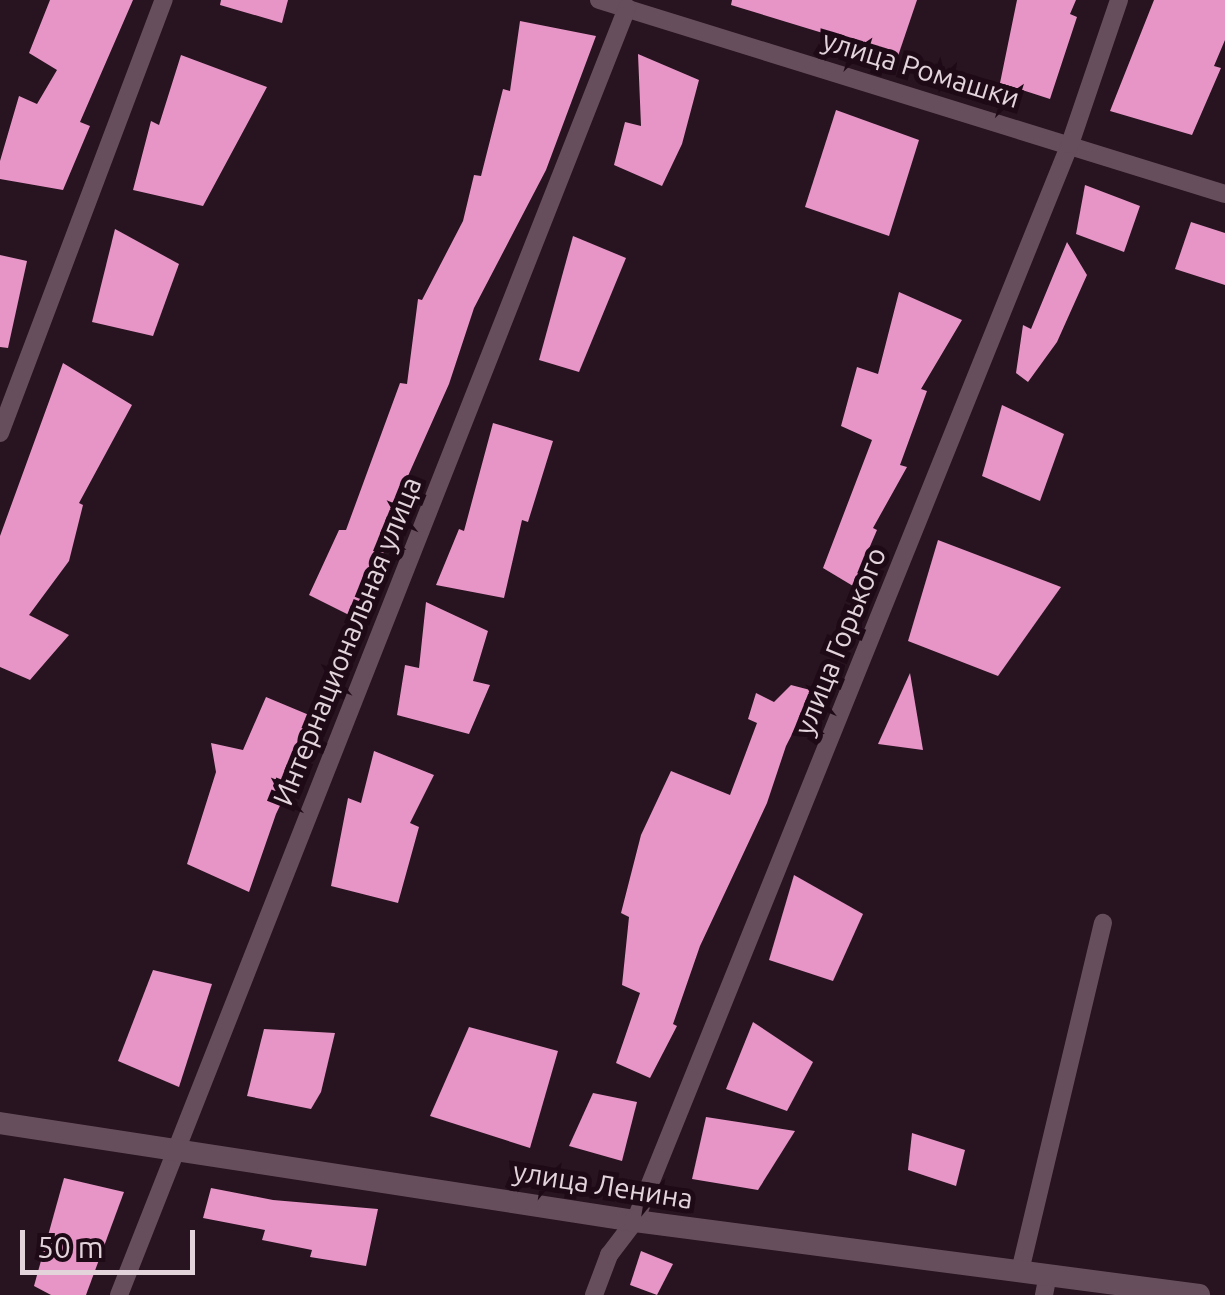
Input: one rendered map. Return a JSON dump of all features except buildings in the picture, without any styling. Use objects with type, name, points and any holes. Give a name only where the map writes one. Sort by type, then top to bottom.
[{"type":"street","points":[[0,433],[164,0]]},
{"type":"street","name":"улица Ромашки","points":[[599,0],[1225,194]]},
{"type":"street","name":"улица Горького","points":[[594,1295],[609,1255],[635,1221],[1070,144],[1119,0]]},
{"type":"street","name":"Интернациональная улица","points":[[119,1295],[627,8]]},
{"type":"street","points":[[1020,1271],[1102,922]]},
{"type":"street","name":"улица Ленина","points":[[0,1124],[635,1221],[1020,1271],[1046,1285],[1199,1295]]}]
